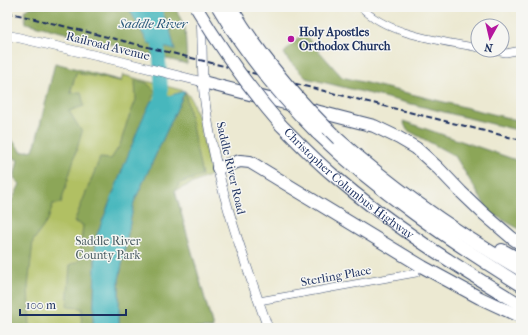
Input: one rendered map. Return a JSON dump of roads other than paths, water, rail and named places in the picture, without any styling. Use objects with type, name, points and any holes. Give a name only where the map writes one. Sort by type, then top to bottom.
[{"type":"highway","name":"Christopher Columbus Highway","points":[[196,7],[238,73],[281,125],[314,158],[373,207],[422,242],[521,305]]},
{"type":"highway","name":"Christopher Columbus Highway","points":[[218,7],[236,36],[267,78],[316,133],[351,165],[391,197],[432,227],[521,285]]},
{"type":"highway","name":"Christopher Columbus Highway","points":[[231,7],[260,51],[276,72],[309,110],[338,139],[372,169],[422,206],[521,270]]},
{"type":"highway","points":[[203,82],[374,126],[399,138],[416,148],[484,214],[521,244]]},
{"type":"highway","points":[[218,168],[240,161],[250,162],[423,267],[480,298],[521,317]]},
{"type":"highway","points":[[422,206],[521,260]]},
{"type":"street","name":"Saddle River Road","points":[[201,7],[203,82],[209,130],[225,199],[235,233],[268,328]]},
{"type":"street","points":[[361,7],[382,23],[395,29],[409,34],[470,46]]},
{"type":"street","name":"Railroad Avenue","points":[[7,34],[203,82]]},
{"type":"street","points":[[510,52],[521,50]]},
{"type":"street","name":"Sterling Place","points":[[259,301],[416,273]]},
{"type":"water","name":"Saddle River","points":[[128,7],[160,7],[170,30],[175,50],[148,43]]},
{"type":"water","points":[[185,91],[134,202],[119,280],[119,328],[93,328],[96,237],[141,122],[151,101]]},
{"type":"waterway","name":"Saddle River","points":[[154,114],[162,98],[158,22],[155,7]]},
{"type":"railway","points":[[7,12],[521,140]]},
{"type":"place","name":"Holy Apostles Orthodox Church","points":[[291,39]]},
{"type":"park label","name":"Saddle River County Park","points":[[108,248]]}]
